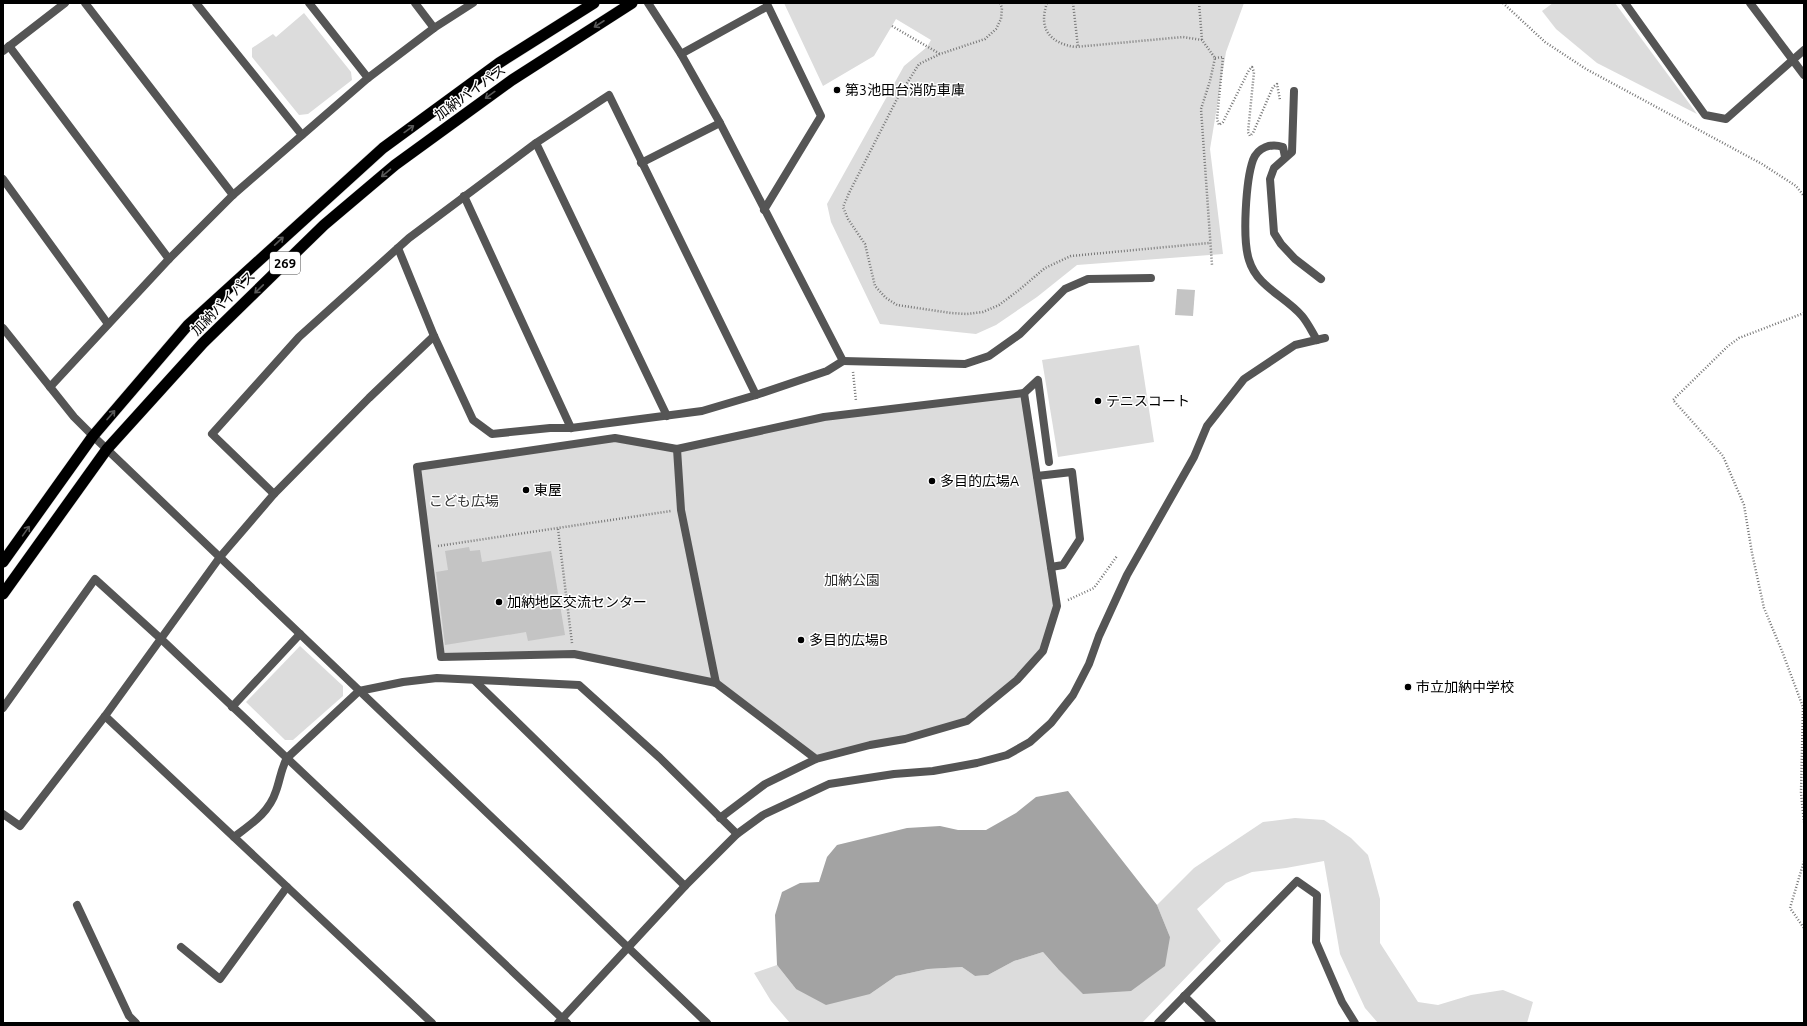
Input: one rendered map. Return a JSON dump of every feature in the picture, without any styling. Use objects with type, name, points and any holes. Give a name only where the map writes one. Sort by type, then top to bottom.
[{"type":"highway","name":"加納バイパス","points":[[3,562],[93,436],[188,325],[383,148],[499,63],[594,3]]},
{"type":"highway","name":"加納バイパス","points":[[3,594],[107,449],[203,343],[324,225],[395,165],[512,80],[632,3]]},
{"type":"street","points":[[65,3],[6,49],[169,259]]},
{"type":"street","points":[[85,3],[233,195]]},
{"type":"street","points":[[196,3],[302,135]]},
{"type":"street","points":[[309,3],[368,78]]},
{"type":"street","points":[[415,3],[434,28]]},
{"type":"street","points":[[50,387],[169,259],[233,195],[368,78],[434,28],[473,3]]},
{"type":"street","points":[[648,3],[681,54],[720,123],[843,362]]},
{"type":"street","points":[[1625,3],[1705,115],[1726,119],[1792,59],[1804,50]]},
{"type":"street","points":[[1750,3],[1804,75]]},
{"type":"street","points":[[681,54],[768,6],[821,116],[764,210]]},
{"type":"street","points":[[1294,91],[1292,152],[1274,168],[1270,179],[1274,233],[1281,244],[1295,259],[1321,279]]},
{"type":"street","points":[[274,494],[212,434],[300,337],[398,248],[464,196],[536,143],[609,95],[756,395]]},
{"type":"street","points":[[641,163],[720,123]]},
{"type":"street","points":[[536,143],[667,416]]},
{"type":"street","points":[[3,708],[95,579],[287,758],[562,1021],[685,886],[736,834],[763,815],[829,784],[894,774],[933,771],[977,763],[1007,755],[1030,742],[1051,723],[1073,696],[1089,664],[1127,575],[1194,457],[1207,426],[1244,379],[1295,345],[1321,339],[1302,316],[1262,283],[1249,260],[1245,232],[1253,158],[1265,146],[1275,144],[1283,147],[1285,157]]},
{"type":"street","points":[[3,179],[108,324]]},
{"type":"street","points":[[464,196],[571,428]]},
{"type":"street","points":[[398,248],[434,336],[473,420],[492,434],[550,428],[571,428],[702,411],[756,395],[827,371],[843,362],[965,364],[989,356],[1020,334],[1065,289],[1088,279],[1151,278]]},
{"type":"street","points":[[3,328],[6,337],[74,417],[93,436],[707,1023]]},
{"type":"street","points":[[3,814],[20,826],[105,716],[220,557],[274,494],[369,398],[434,336]]},
{"type":"street","points":[[816,759],[716,683],[574,654],[441,657],[426,548],[417,467],[614,438],[677,449],[824,417],[1024,393],[1038,380],[1049,462]]},
{"type":"street","points":[[720,818],[765,784],[816,759],[870,745],[905,739],[967,721],[1017,680],[1043,650],[1057,606],[1024,393]]},
{"type":"street","points":[[1027,412],[1042,410]]},
{"type":"street","points":[[677,449],[681,510],[716,683]]},
{"type":"street","points":[[1037,476],[1072,472],[1080,539],[1063,565],[1051,567]]},
{"type":"street","points":[[232,707],[300,634]]},
{"type":"street","points":[[234,837],[256,820],[270,806],[276,791],[281,768],[287,758],[359,691],[403,682],[437,678],[579,685],[660,758],[736,834]]},
{"type":"street","points":[[475,681],[685,886]]},
{"type":"street","points":[[105,716],[432,1023]]},
{"type":"street","points":[[1158,1023],[1297,882],[1317,895],[1316,942],[1342,1002],[1355,1023]]},
{"type":"street","points":[[181,947],[220,979],[287,887]]},
{"type":"street","points":[[77,905],[129,1016],[136,1023]]},
{"type":"street","points":[[1184,996],[1212,1023]]},
{"type":"path","points":[[1000,3],[1002,8],[1001,19],[996,29],[984,39],[940,54],[919,64],[897,99],[849,193],[843,207],[848,219],[866,244],[875,286],[886,298],[897,305],[916,309],[967,314],[983,312],[999,305],[1045,268],[1071,256],[1209,243]]},
{"type":"path","points":[[1047,3],[1043,22],[1049,36],[1062,45],[1078,47],[1183,37],[1202,40]]},
{"type":"path","points":[[1073,3],[1078,47]]},
{"type":"path","points":[[1199,3],[1202,40],[1215,58],[1210,81],[1201,109],[1209,243],[1212,265]]},
{"type":"path","points":[[1503,3],[1546,42],[1586,69],[1762,164],[1796,186],[1804,196]]},
{"type":"path","points":[[892,26],[940,54]]},
{"type":"path","points":[[1215,58],[1223,57],[1217,119],[1219,125],[1223,122],[1249,70],[1252,67],[1254,72],[1248,132],[1250,136],[1254,133],[1273,87],[1277,84],[1281,102]]},
{"type":"path","points":[[1804,313],[1739,338],[1728,346],[1673,400],[1723,456],[1744,505],[1752,553],[1764,608],[1782,651],[1802,707],[1801,794],[1804,822]]},
{"type":"path","points":[[852,362],[856,414]]},
{"type":"path","points":[[426,548],[681,510]]},
{"type":"path","points":[[558,528],[574,654]]},
{"type":"path","points":[[1057,606],[1094,588],[1117,556]]},
{"type":"path","points":[[1804,861],[1790,908],[1804,928]]},
{"type":"green space","points":[[784,3],[1244,3],[1226,52],[1210,149],[1223,254],[1077,265],[1037,297],[996,325],[976,334],[880,324],[831,222],[827,204],[904,66],[927,47],[931,40],[896,19],[874,56],[823,86]]},
{"type":"green space","points":[[1553,3],[1615,3],[1697,114],[1597,63],[1556,29],[1542,11]]},
{"type":"green space","points":[[304,13],[351,72],[352,80],[308,114],[299,115],[252,57],[252,48],[273,34],[276,37]]},
{"type":"green space","name":"テニスコート","points":[[1139,345],[1154,442],[1058,457],[1042,360]]},
{"type":"green space","name":"加納公園","points":[[1024,393],[1057,606],[1043,651],[1017,680],[967,721],[816,759],[716,683],[574,654],[441,657],[417,467],[615,438],[677,449],[824,417]]},
{"type":"green space","points":[[300,646],[343,686],[343,696],[293,740],[285,740],[246,702]]},
{"type":"green space","points":[[1295,818],[1324,820],[1351,838],[1368,855],[1380,899],[1380,943],[1418,1002],[1438,1005],[1471,995],[1503,990],[1533,1002],[1527,1023],[1378,1023],[1365,1008],[1340,954],[1324,861],[1252,872],[1226,883],[1197,909],[1221,941],[1142,1023],[790,1023],[771,1001],[754,973],[777,965],[796,989],[870,994],[896,976],[928,969],[962,967],[975,976],[988,975],[1014,961],[1043,952],[1058,969],[1170,937],[1157,905],[1194,868],[1263,822]]},
{"type":"shaded area","points":[[1068,791],[1157,905],[1170,937],[1165,966],[1131,991],[1083,994],[1043,952],[1014,961],[988,975],[975,976],[962,967],[928,969],[896,976],[870,994],[826,1005],[796,989],[777,965],[775,915],[782,892],[800,883],[819,882],[827,857],[837,845],[907,828],[940,826],[958,830],[986,830],[1016,813],[1036,797]]},
{"type":"building","points":[[1177,289],[1195,290],[1193,316],[1175,315]]},
{"type":"building","name":"加納地区交流センター","points":[[469,547],[470,551],[480,550],[482,562],[551,551],[565,635],[528,641],[526,632],[445,645],[436,572],[448,570],[445,551]]},
{"type":"place","name":"第3池田台消防車庫","points":[[837,90]]},
{"type":"place","name":"テニスコート","points":[[1098,401]]},
{"type":"place","name":"多目的広場A","points":[[932,481]]},
{"type":"place","name":"東屋","points":[[526,490]]},
{"type":"place","name":"加納地区交流センター","points":[[499,602]]},
{"type":"place","name":"多目的広場B","points":[[801,640]]},
{"type":"place","name":"市立加納中学校","points":[[1408,687]]},
{"type":"park label","name":"こども広場","points":[[464,501]]}]
